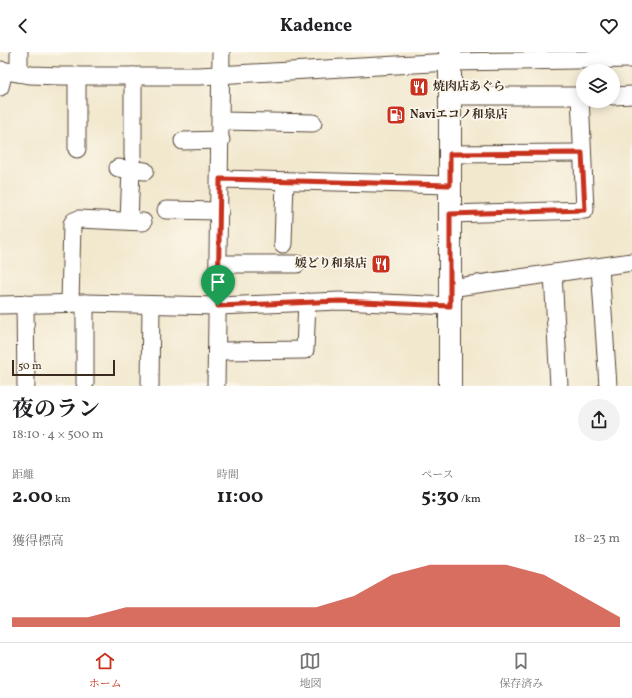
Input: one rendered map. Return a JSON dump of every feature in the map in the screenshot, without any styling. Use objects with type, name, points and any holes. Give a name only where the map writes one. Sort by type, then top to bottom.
[{"type":"main road","points":[[450,57],[450,386]]},
{"type":"street","points":[[19,52],[6,75],[222,75],[450,57],[632,59]]},
{"type":"street","points":[[216,386],[220,211],[221,52]]},
{"type":"street","points":[[77,76],[77,149]]},
{"type":"street","points":[[85,383],[77,303],[72,224],[74,221],[79,219],[136,221],[132,162],[133,76]]},
{"type":"street","points":[[620,96],[632,95]]},
{"type":"street","points":[[450,96],[576,96]]},
{"type":"street","points":[[450,214],[585,210],[582,153],[582,108]]},
{"type":"street","points":[[221,121],[313,123]]},
{"type":"street","points":[[183,141],[221,140]]},
{"type":"street","points":[[450,154],[582,153]]},
{"type":"street","points":[[220,179],[450,185]]},
{"type":"street","points":[[283,244],[285,181]]},
{"type":"street","points":[[166,210],[220,211]]},
{"type":"street","points":[[0,305],[77,303],[218,306],[450,297],[553,273],[632,262]]},
{"type":"street","points":[[219,264],[297,264]]},
{"type":"street","points":[[600,267],[598,324],[608,386]]},
{"type":"street","points":[[553,273],[559,386]]},
{"type":"street","points":[[217,351],[305,350],[306,302]]},
{"type":"street","points":[[25,304],[26,386]]},
{"type":"street","points":[[150,386],[151,305]]},
{"type":"place","name":"焼肉店あぐら","points":[[419,87]]},
{"type":"place","name":"Naviエコノ和泉店","points":[[396,115]]},
{"type":"place","name":"媛どり和泉店","points":[[381,264]]},
{"type":"route","points":[[582,153],[585,210],[450,214],[450,306],[340,301],[218,306],[220,179],[450,185],[450,154],[582,153]]}]
